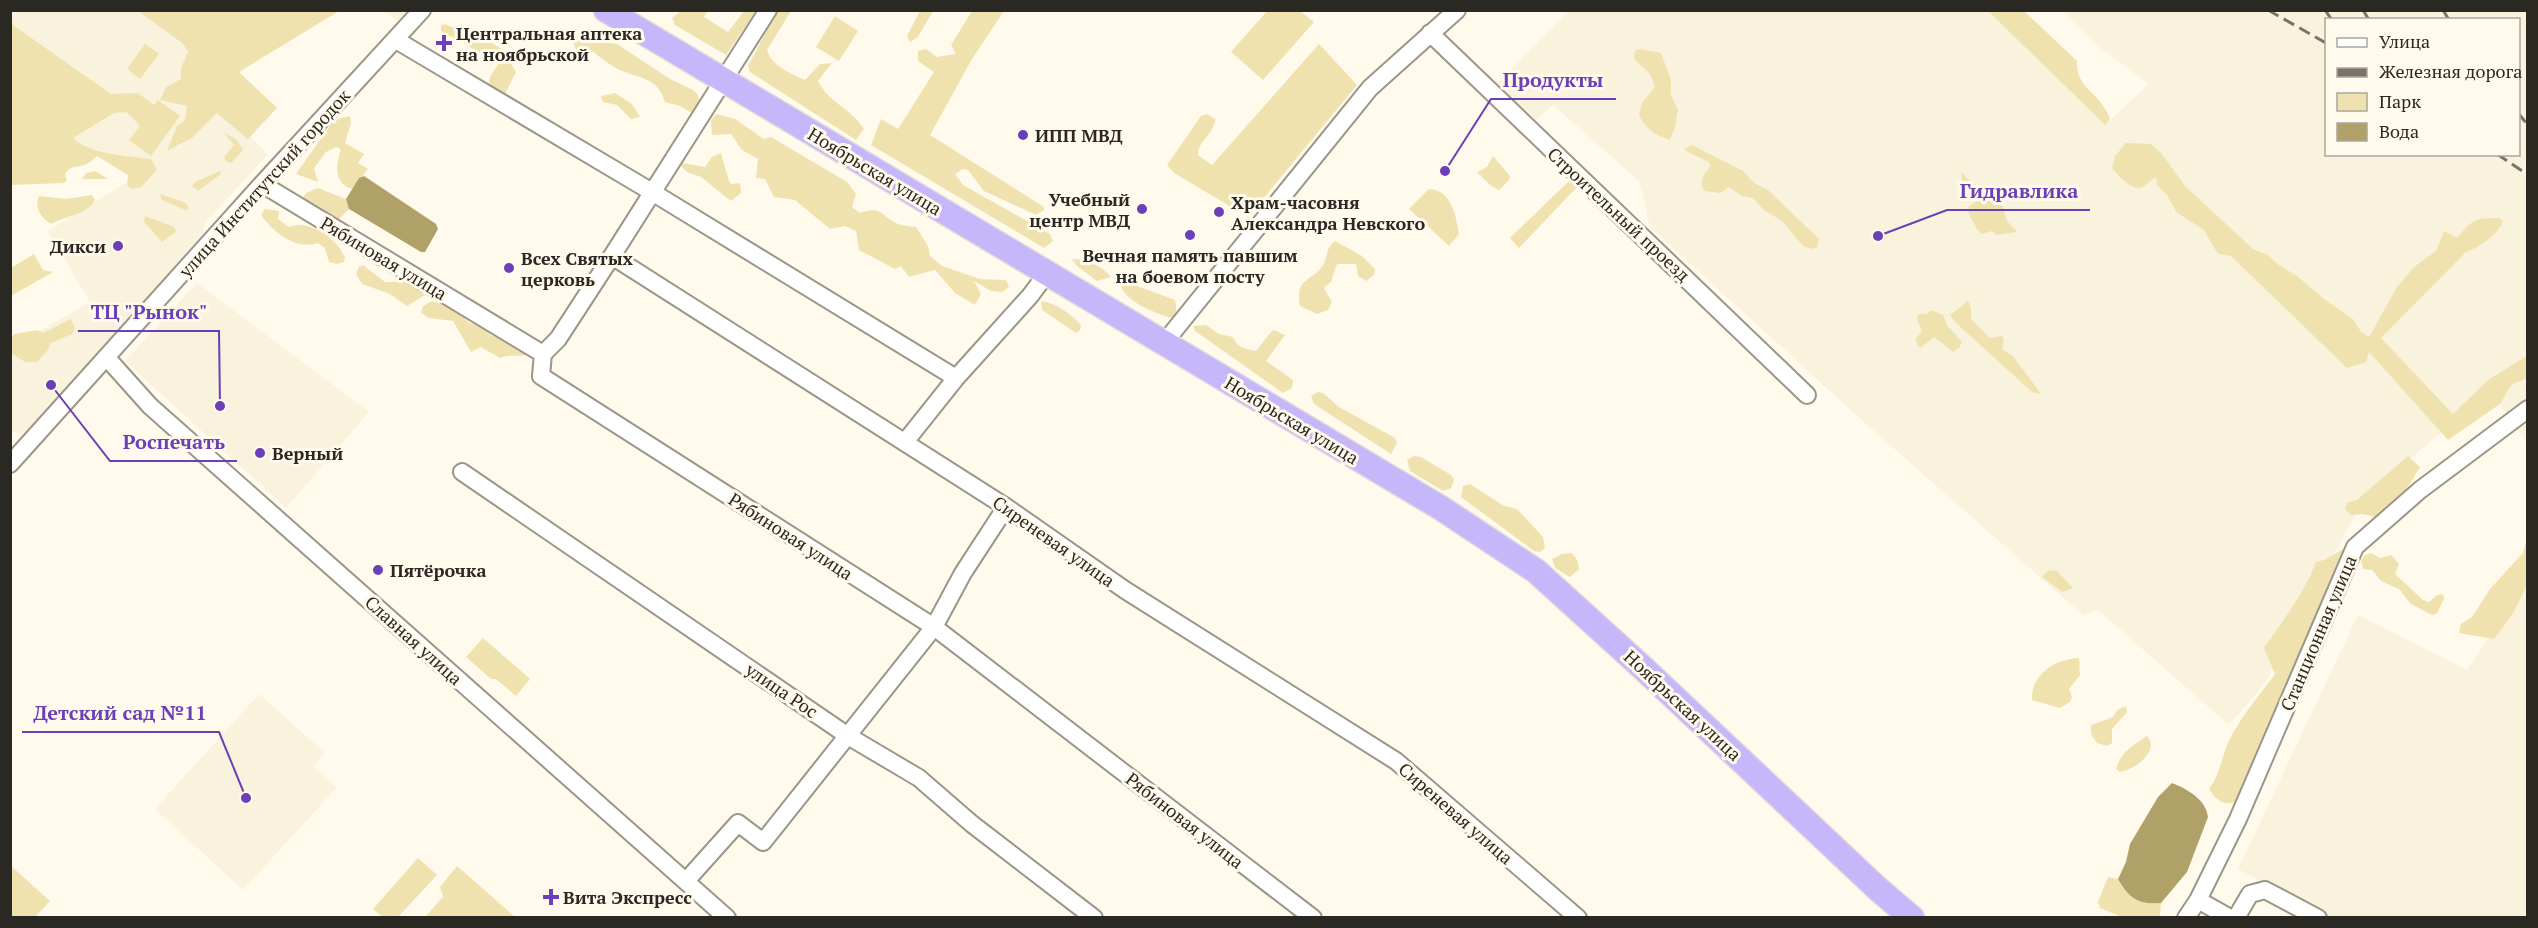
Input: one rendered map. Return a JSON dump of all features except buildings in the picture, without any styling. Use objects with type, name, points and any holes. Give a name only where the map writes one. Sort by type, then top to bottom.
[{"type":"highway","name":"Ноябрьская улица","points":[[606,10],[1441,508],[1536,571],[1912,918]]},
{"type":"street","name":"улица Институтский городок","points":[[10,464],[422,10]]},
{"type":"street","points":[[543,354],[558,339],[768,10]]},
{"type":"street","points":[[1164,344],[1370,88],[1457,10]]},
{"type":"street","name":"Строительный проезд","points":[[1430,33],[1807,395]]},
{"type":"street","points":[[396,40],[652,192],[956,378]]},
{"type":"street","name":"Рябиновая улица","points":[[262,184],[543,354],[541,376],[934,627],[1313,918]]},
{"type":"street","name":"Сиреневая улица","points":[[612,256],[1006,507],[1125,590],[1396,761],[1578,918]]},
{"type":"street","points":[[905,442],[956,378],[1030,296],[1048,272]]},
{"type":"street","name":"Славная улица","points":[[107,357],[150,406],[727,918]]},
{"type":"street","name":"Станционная улица","points":[[2186,918],[2198,900],[2238,819],[2355,547],[2420,490],[2528,409]]},
{"type":"street","name":"улица Рос","points":[[462,472],[848,736],[919,778],[972,824],[1094,918]]},
{"type":"street","points":[[686,881],[738,823],[763,842],[934,627],[968,564],[1006,507]]},
{"type":"street","points":[[2236,918],[2250,894],[2265,890],[2318,918]]},
{"type":"street","points":[[2198,900],[2230,918]]},
{"type":"shaded area","points":[[11,11],[138,11],[233,83],[214,102],[268,154],[205,223],[201,239],[23,434],[11,432],[10,348],[90,302],[48,231],[149,169],[66,146],[11,179]]},
{"type":"shaded area","points":[[382,11],[415,11],[402,23]]},
{"type":"shaded area","points":[[1569,11],[1988,11],[2105,125],[2149,84],[2099,47],[2064,13],[2066,11],[2527,11],[2527,443],[2494,396],[2433,439],[2362,502],[2265,683],[2229,725],[2098,610],[2083,615],[1865,423],[1650,227],[1639,181],[1553,105],[1532,123],[1495,85]]},
{"type":"shaded area","points":[[197,283],[369,412],[286,508],[125,361]]},
{"type":"shaded area","points":[[2527,581],[2527,917],[2331,917],[2238,869],[2358,615],[2467,670]]},
{"type":"shaded area","points":[[259,694],[325,753],[313,766],[337,787],[243,890],[155,809]]},
{"type":"green space","points":[[1268,10],[1300,11],[1314,22],[1263,80],[1231,52]]},
{"type":"green space","points":[[138,11],[339,11],[239,72],[277,108],[248,139],[217,113],[193,137],[167,151],[177,126],[185,120],[187,106],[160,100],[166,87],[181,79],[181,68],[188,52],[183,44]]},
{"type":"green space","points":[[681,11],[708,11],[704,17],[728,32],[744,11],[756,11],[726,55],[675,25],[672,18]]},
{"type":"green space","points":[[777,11],[791,11],[767,50],[769,56],[783,69],[805,80],[820,64],[832,63],[818,81],[828,95],[853,116],[864,129],[856,140],[750,72],[748,66]]},
{"type":"green space","points":[[920,11],[933,11],[918,37],[910,42],[907,36]]},
{"type":"green space","points":[[972,11],[1004,11],[972,59],[930,135],[1044,207],[1044,210],[1036,215],[984,191],[968,170],[963,169],[955,174],[963,185],[1050,234],[1053,241],[1044,248],[871,145],[881,119],[898,129],[934,72],[918,61],[918,51],[926,49],[937,57],[956,54],[951,45]]},
{"type":"green space","points":[[1988,11],[2024,11],[2077,61],[2080,78],[2101,102],[2110,119],[2105,125]]},
{"type":"green space","points":[[835,16],[858,31],[839,61],[816,47]]},
{"type":"green space","points":[[10,23],[111,94],[138,93],[154,105],[158,100],[180,116],[151,156],[129,140],[140,126],[127,112],[114,113],[73,138],[88,148],[98,151],[151,159],[157,170],[141,187],[131,189],[127,185],[128,175],[97,156],[86,164],[69,169],[65,174],[67,181],[63,183],[11,185]]},
{"type":"green space","points":[[444,24],[487,40],[502,49],[516,72],[505,94],[492,89],[489,82],[499,63],[441,31],[441,26]]},
{"type":"green space","points":[[587,32],[596,41],[617,44],[670,79],[693,90],[698,95],[701,110],[695,115],[680,106],[665,102],[657,87],[651,82],[616,68],[592,51],[584,55],[576,50],[572,40]]},
{"type":"green space","points":[[145,44],[159,54],[140,79],[127,69]]},
{"type":"green space","points":[[1319,44],[1357,85],[1248,217],[1174,173],[1167,165],[1201,116],[1207,114],[1215,119],[1214,124],[1200,146],[1198,155],[1212,165]]},
{"type":"green space","points":[[1639,49],[1661,53],[1671,80],[1671,95],[1678,110],[1670,140],[1652,131],[1639,115],[1642,103],[1655,87],[1650,74],[1634,59],[1635,51]]},
{"type":"green space","points":[[615,93],[632,104],[640,117],[631,119],[617,105],[603,102],[601,96]]},
{"type":"green space","points":[[716,114],[735,119],[764,139],[771,137],[847,182],[856,194],[852,207],[860,213],[872,210],[880,212],[898,224],[916,227],[928,246],[930,256],[942,266],[980,279],[1006,280],[1009,287],[1002,292],[991,291],[974,281],[981,294],[975,305],[955,293],[935,270],[909,277],[901,266],[895,269],[859,250],[856,231],[845,226],[830,229],[795,200],[774,197],[765,179],[756,178],[758,159],[742,150],[731,134],[712,135],[711,120]]},
{"type":"green space","points":[[350,116],[351,123],[345,143],[364,154],[358,163],[368,169],[352,189],[342,183],[337,173],[341,149],[336,147],[326,152],[314,168],[318,182],[296,174],[334,120]]},
{"type":"green space","points":[[224,133],[237,140],[243,150],[231,163],[224,157],[234,145]]},
{"type":"green space","points":[[2126,143],[2151,144],[2161,153],[2186,187],[2253,249],[2268,255],[2277,264],[2297,276],[2354,320],[2361,332],[2369,337],[2397,287],[2414,267],[2436,251],[2444,231],[2457,238],[2475,221],[2500,218],[2503,222],[2492,236],[2466,252],[2381,338],[2453,414],[2488,380],[2527,356],[2527,378],[2511,385],[2500,404],[2448,440],[2369,352],[2366,362],[2347,368],[2231,256],[2218,254],[2204,230],[2176,212],[2167,195],[2158,186],[2156,177],[2144,186],[2136,188],[2121,177],[2112,168],[2115,156]]},
{"type":"green space","points":[[1692,145],[1743,171],[1754,183],[1769,191],[1819,239],[1817,247],[1813,249],[1803,246],[1782,221],[1764,210],[1753,198],[1742,196],[1729,187],[1720,193],[1704,191],[1702,180],[1711,165],[1684,149]]},
{"type":"green space","points":[[721,153],[729,181],[731,184],[740,183],[741,193],[731,201],[701,177],[687,172],[681,166],[683,163],[705,167],[712,157]]},
{"type":"green space","points":[[1493,156],[1510,176],[1499,190],[1491,186],[1477,172],[1487,167]]},
{"type":"green space","points":[[95,171],[108,179],[82,179],[86,173]]},
{"type":"green space","points":[[220,171],[221,174],[198,191],[192,186],[195,182]]},
{"type":"green space","points":[[1962,173],[1985,196],[1993,198],[2003,207],[2007,221],[2017,232],[1997,235],[1992,231],[1982,234],[1977,229],[1968,212],[1969,206],[1978,200],[1963,185]]},
{"type":"green space","points":[[1569,181],[1578,186],[1519,248],[1510,238]]},
{"type":"green space","points":[[318,188],[346,199],[349,209],[336,222],[302,199],[306,193]]},
{"type":"green space","points":[[1429,189],[1443,194],[1452,205],[1459,234],[1449,246],[1409,209]]},
{"type":"green space","points":[[160,194],[186,203],[189,209],[185,210],[162,200]]},
{"type":"green space","points":[[92,195],[95,200],[87,209],[51,224],[41,216],[37,205],[39,196],[67,199]]},
{"type":"green space","points":[[265,209],[279,211],[278,219],[289,227],[303,225],[323,233],[334,241],[342,252],[344,262],[337,264],[329,262],[325,248],[318,243],[301,244],[279,234],[261,215]]},
{"type":"green space","points":[[145,216],[174,227],[176,232],[162,242],[144,222]]},
{"type":"green space","points":[[1335,241],[1362,256],[1375,269],[1374,275],[1366,281],[1358,276],[1356,264],[1337,264],[1331,282],[1324,288],[1332,302],[1328,310],[1317,314],[1300,306],[1300,289],[1320,269]]},
{"type":"green space","points":[[34,254],[43,270],[53,272],[11,296],[11,268]]},
{"type":"green space","points":[[1072,259],[1094,264],[1111,277],[1097,281],[1077,266]]},
{"type":"green space","points":[[363,265],[385,282],[410,282],[425,295],[407,306],[390,294],[362,284],[356,274],[359,267]]},
{"type":"green space","points":[[1120,282],[1126,282],[1175,300],[1177,314],[1171,318],[1140,305],[1127,295]]},
{"type":"green space","points":[[432,301],[456,309],[468,322],[484,328],[490,335],[515,344],[526,355],[500,358],[481,347],[471,352],[453,321],[429,318],[421,313],[423,306]]},
{"type":"green space","points":[[1041,301],[1068,313],[1081,325],[1080,330],[1076,333],[1042,310]]},
{"type":"green space","points":[[1968,301],[1971,307],[1971,319],[1990,338],[2002,336],[2004,340],[2002,349],[2013,356],[2041,394],[2032,392],[1955,322],[1950,315]]},
{"type":"green space","points":[[1931,310],[1943,315],[1947,325],[1962,342],[1953,352],[1934,337],[1920,348],[1915,340],[1922,331],[1917,320],[1918,314],[1927,314]]},
{"type":"green space","points":[[71,319],[75,328],[72,334],[51,343],[37,362],[25,362],[11,353],[11,339],[14,334],[38,330],[43,333]]},
{"type":"green space","points":[[1206,325],[1219,334],[1233,337],[1242,347],[1256,351],[1274,330],[1285,335],[1266,361],[1293,380],[1292,388],[1283,393],[1195,331],[1193,326]]},
{"type":"green space","points":[[1318,392],[1323,393],[1339,407],[1395,438],[1397,443],[1391,454],[1314,404],[1311,396]]},
{"type":"green space","points":[[1414,456],[1421,457],[1451,475],[1454,480],[1451,488],[1443,491],[1410,471],[1407,460]]},
{"type":"green space","points":[[2408,456],[2420,467],[2404,494],[2379,518],[2363,514],[2351,515],[2345,509],[2347,503],[2357,500]]},
{"type":"green space","points":[[1470,484],[1502,505],[1517,509],[1543,537],[1545,548],[1540,552],[1534,551],[1461,497],[1463,486]]},
{"type":"green space","points":[[2527,538],[2527,585],[2512,615],[2494,639],[2459,633],[2461,624],[2472,617],[2490,589],[2523,553]]},
{"type":"green space","points":[[2345,548],[2346,554],[2236,802],[2220,801],[2209,789],[2217,776],[2229,740],[2275,674],[2264,648],[2299,596],[2316,562]]},
{"type":"green space","points":[[1572,553],[1579,569],[1570,577],[1555,568],[1552,559],[1562,554]]},
{"type":"green space","points":[[2371,553],[2380,558],[2391,555],[2399,564],[2395,574],[2423,600],[2429,602],[2437,595],[2443,594],[2444,599],[2437,613],[2432,615],[2411,604],[2399,589],[2381,581],[2372,570],[2363,569],[2361,560],[2365,555]]},
{"type":"green space","points":[[2049,570],[2057,571],[2073,588],[2062,592],[2042,577]]},
{"type":"green space","points":[[483,638],[530,679],[516,696],[496,679],[491,679],[466,657]]},
{"type":"green space","points":[[2079,658],[2080,675],[2069,689],[2072,697],[2070,702],[2060,708],[2032,700],[2036,683],[2046,670],[2061,661]]},
{"type":"green space","points":[[2126,706],[2127,712],[2112,729],[2112,743],[2107,746],[2097,743],[2091,734],[2091,725],[2113,717],[2117,710]]},
{"type":"green space","points":[[2147,736],[2151,748],[2144,759],[2132,768],[2120,772],[2116,769],[2124,753]]},
{"type":"green space","points":[[418,858],[437,875],[398,917],[383,917],[373,909]]},
{"type":"green space","points":[[10,865],[50,901],[35,917],[11,916]]},
{"type":"green space","points":[[457,866],[515,917],[425,917],[443,897],[440,887]]},
{"type":"green space","points":[[2108,877],[2118,879],[2135,899],[2146,903],[2161,903],[2160,917],[2122,917],[2100,908],[2098,902]]},
{"type":"water","points":[[364,176],[436,224],[438,229],[425,252],[421,252],[349,209],[346,199],[359,178]]},
{"type":"water","points":[[2172,783],[2200,800],[2208,817],[2187,872],[2161,903],[2146,903],[2130,895],[2118,879],[2126,862],[2130,844],[2158,797]]},
{"type":"railway","points":[[2268,10],[2325,42]]},
{"type":"railway","points":[[2325,10],[2331,18]]},
{"type":"railway","points":[[2363,10],[2368,18]]},
{"type":"railway","points":[[2443,10],[2448,18]]},
{"type":"railway","points":[[2520,115],[2528,125]]},
{"type":"railway","points":[[2500,156],[2528,175]]},
{"type":"place","name":"Центральная аптека на ноябрьской","points":[[444,43]]},
{"type":"place","name":"ИПП МВД","points":[[1023,135]]},
{"type":"place","name":"Продукты","points":[[1445,171]]},
{"type":"place","name":"Учебный центр МВД","points":[[1142,209]]},
{"type":"place","name":"Храм-часовня Александра Невского","points":[[1219,212]]},
{"type":"place","name":"Вечная память павшим на боевом посту","points":[[1190,235]]},
{"type":"place","name":"Гидравлика","points":[[1878,236]]},
{"type":"place","name":"Дикси","points":[[118,246]]},
{"type":"place","name":"Всех Святых церковь","points":[[509,268]]},
{"type":"place","name":"Роспечать","points":[[51,385]]},
{"type":"place","name":"ТЦ \"Рынок\"","points":[[220,406]]},
{"type":"place","name":"Верный","points":[[260,453]]},
{"type":"place","name":"Пятёрочка","points":[[378,570]]},
{"type":"place","name":"Детский сад №11","points":[[246,798]]},
{"type":"place","name":"Вита Экспресс","points":[[551,897]]}]
